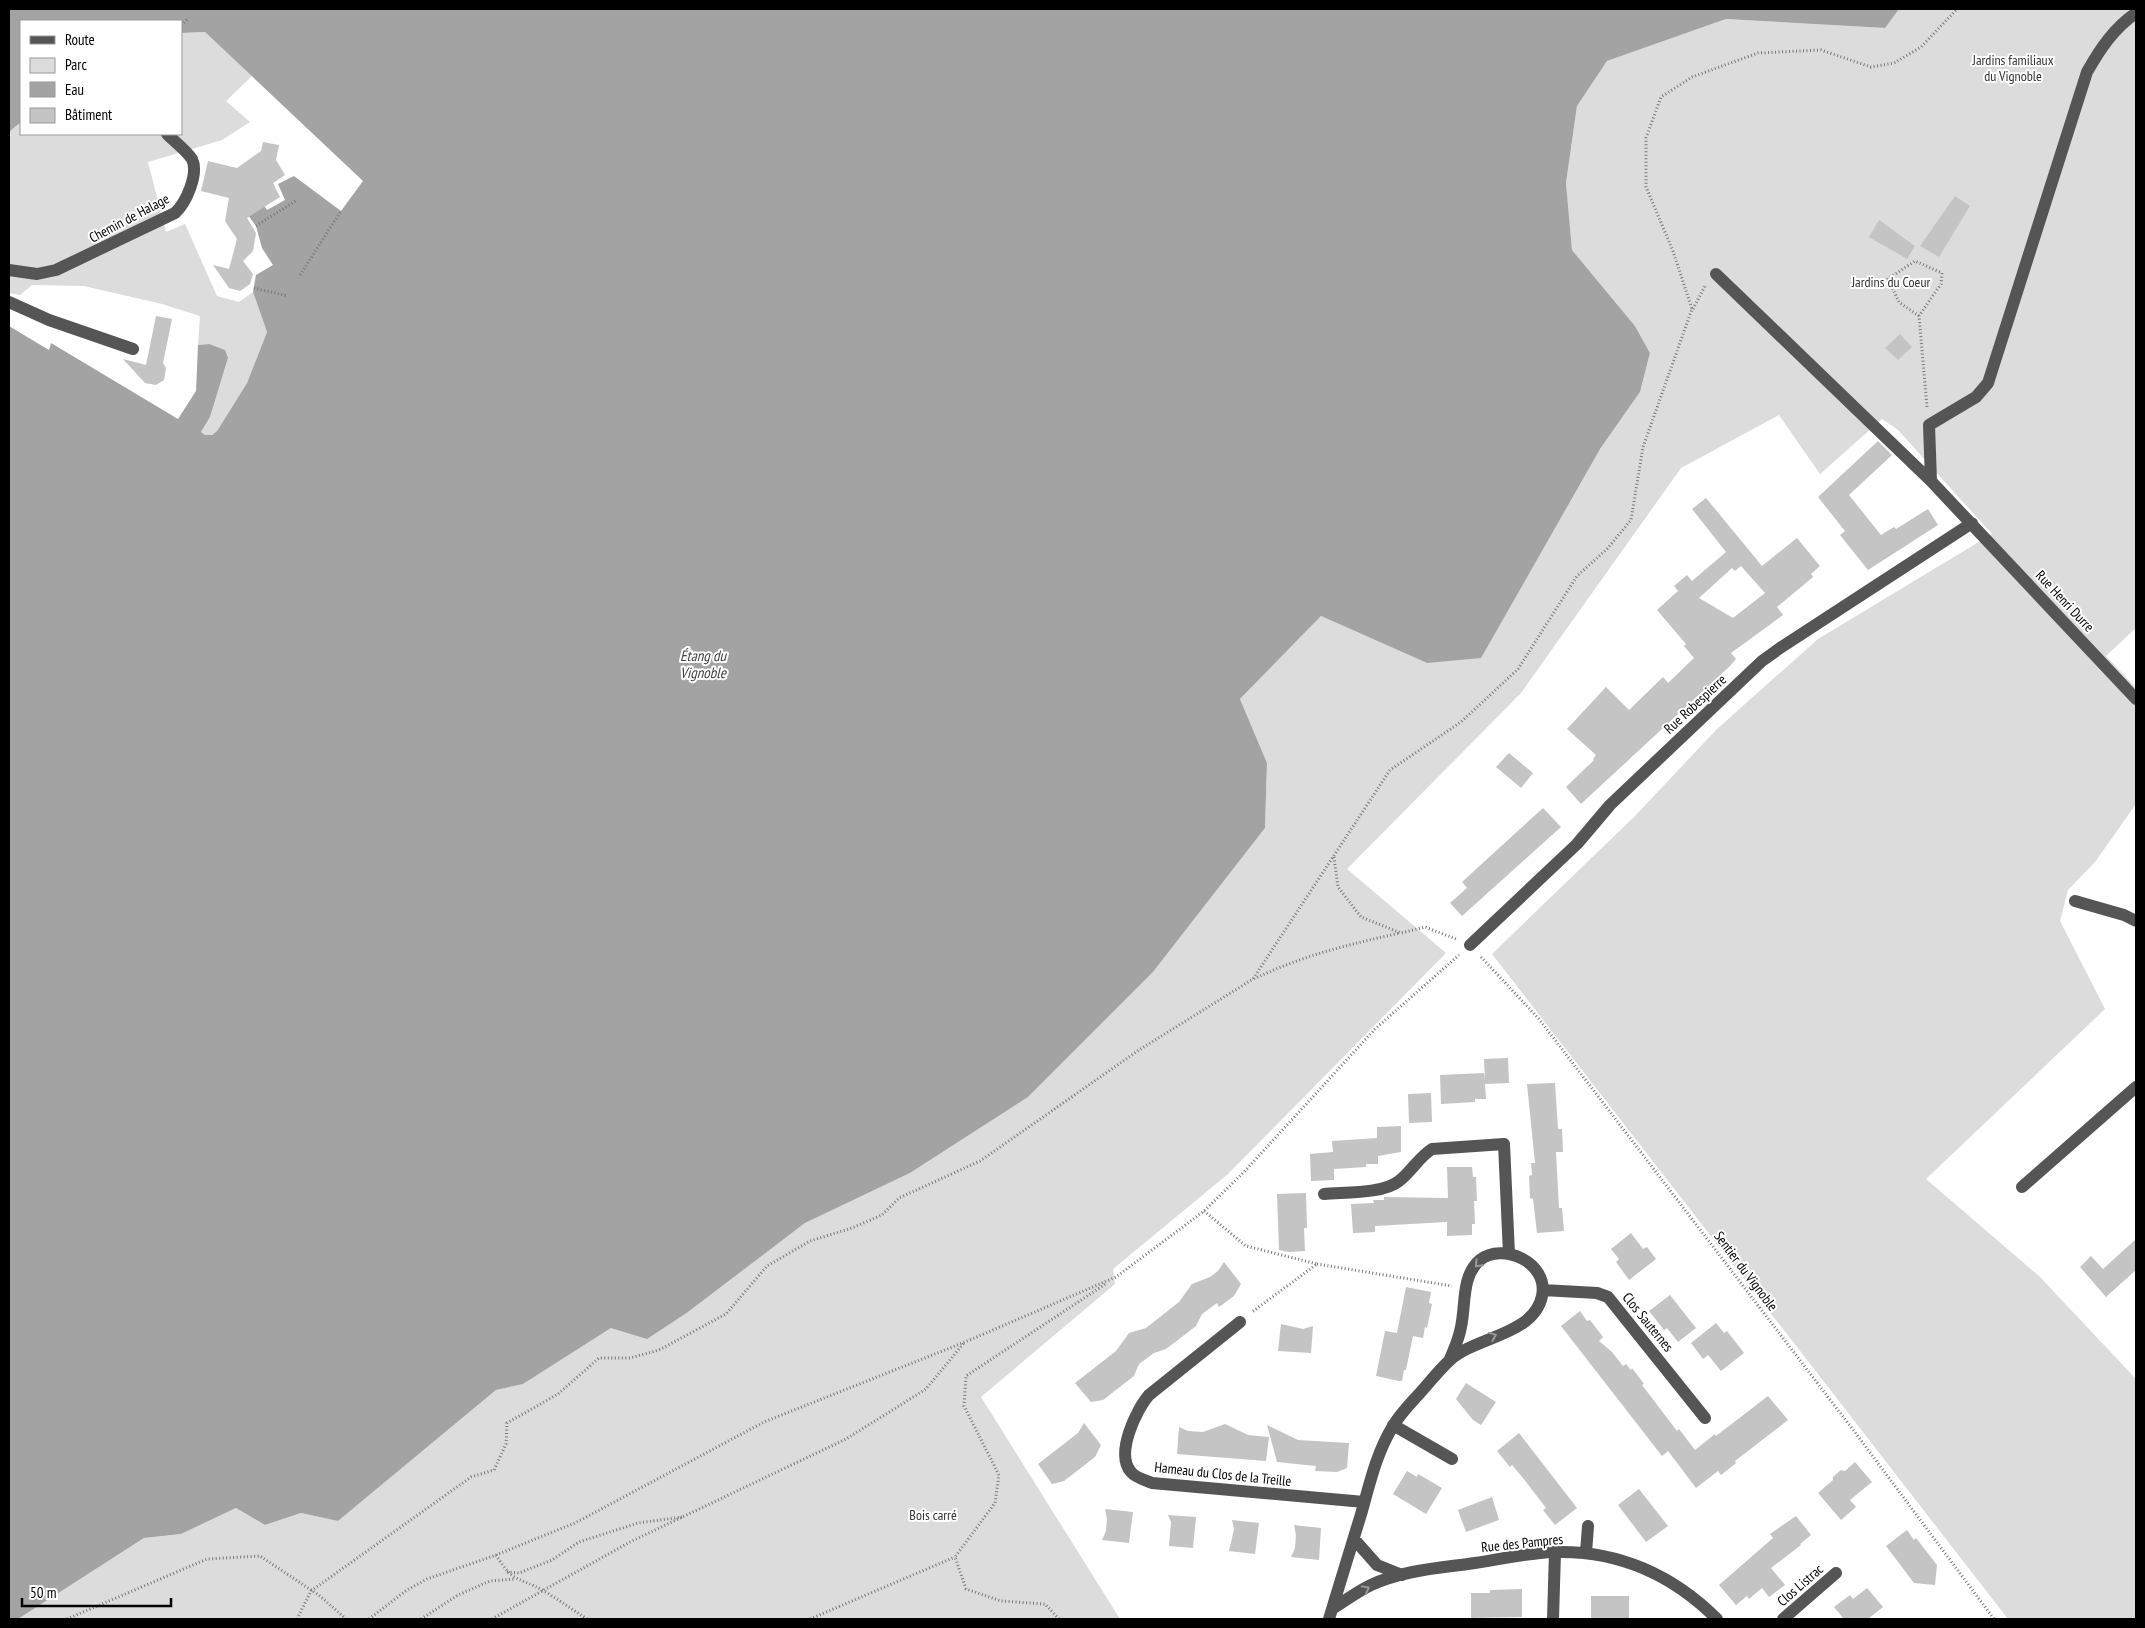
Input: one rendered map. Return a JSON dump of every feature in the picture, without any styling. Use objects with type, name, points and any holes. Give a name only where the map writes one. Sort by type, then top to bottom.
[{"type":"street","points":[[1931,480],[1929,425],[1976,397],[1988,382],[2087,72],[2111,35],[2123,22],[2136,13]]},
{"type":"street","name":"Chemin de Halage","points":[[9,270],[37,274],[56,270],[175,213],[188,197],[194,165],[189,155],[168,135]]},
{"type":"street","name":"Rue Henri Durre","points":[[1716,274],[1931,480],[2136,699]]},
{"type":"street","points":[[9,302],[50,320],[133,348]]},
{"type":"street","name":"Rue Robespierre","points":[[1470,945],[1569,852],[1610,805],[1762,661],[1972,523]]},
{"type":"street","points":[[2075,901],[2124,915],[2136,922]]},
{"type":"street","points":[[2022,1187],[2136,1087]]},
{"type":"street","points":[[1324,1194],[1390,1188],[1402,1180],[1426,1153],[1432,1149],[1504,1144],[1509,1254]]},
{"type":"street","points":[[1492,1254],[1509,1254],[1524,1260],[1538,1270],[1541,1275],[1543,1290],[1538,1307],[1529,1319],[1523,1324],[1480,1342],[1450,1359],[1461,1328],[1465,1289],[1470,1274],[1480,1260],[1492,1254]]},
{"type":"street","name":"Clos Sauternes","points":[[1543,1290],[1596,1293],[1608,1297],[1705,1418]]},
{"type":"street","name":"Hameau du Clos de la Treille","points":[[1240,1322],[1149,1395],[1143,1402],[1133,1421],[1127,1442],[1125,1458],[1130,1472],[1136,1477],[1152,1483],[1364,1502]]},
{"type":"street","name":"Rue des Pampres","points":[[1331,1614],[1381,1449],[1393,1425],[1450,1359]]},
{"type":"street","points":[[1393,1425],[1452,1459]]},
{"type":"street","points":[[1586,1553],[1588,1526]]},
{"type":"street","points":[[1354,1540],[1377,1565],[1402,1575]]},
{"type":"street","points":[[1553,1619],[1555,1552]]},
{"type":"street","name":"Rue des Pampres","points":[[1331,1614],[1370,1586],[1402,1575],[1555,1552],[1586,1553],[1634,1563],[1665,1578],[1692,1596],[1717,1619]]},
{"type":"street","name":"Clos Listrac","points":[[1784,1619],[1836,1573]]},
{"type":"path","points":[[1692,309],[1673,251],[1646,187],[1646,138],[1661,97],[1692,77],[1758,53],[1821,50],[1871,67],[1894,62],[1921,47],[1956,9]]},
{"type":"path","points":[[182,24],[189,18]]},
{"type":"path","points":[[256,226],[297,200]]},
{"type":"path","points":[[300,275],[341,211]]},
{"type":"path","points":[[1919,316],[1898,302],[1888,279],[1915,261],[1942,273],[1941,284],[1919,316],[1929,425]]},
{"type":"path","points":[[1253,979],[1390,770],[1461,722],[1518,669],[1577,576],[1607,549],[1631,520],[1643,448],[1692,309],[1703,288],[1716,274]]},
{"type":"path","points":[[254,288],[288,296]]},
{"type":"path","points":[[1334,856],[1338,887],[1361,917],[1401,933]]},
{"type":"path","points":[[297,1619],[311,1592],[471,1477],[494,1470],[506,1444],[507,1423],[558,1394],[599,1358],[630,1358],[659,1350],[726,1314],[767,1266],[810,1241],[852,1228],[882,1215],[899,1198],[980,1161],[1139,1050],[1253,979],[1285,964],[1334,948],[1425,927],[1470,945],[1375,1029],[1244,1172],[1204,1211],[1116,1277],[966,1376],[964,1406],[999,1475],[995,1503],[955,1557],[810,1619]]},
{"type":"path","name":"Sentier du Vignoble","points":[[1470,945],[1545,1027],[1854,1431],[1994,1619]]},
{"type":"path","points":[[1204,1211],[1246,1246],[1317,1264],[1465,1289]]},
{"type":"path","points":[[1240,1322],[1317,1264]]},
{"type":"path","points":[[369,1619],[407,1590],[427,1579],[496,1555],[575,1524],[764,1422],[965,1342],[1116,1277]]},
{"type":"path","points":[[492,1619],[630,1542],[846,1439],[926,1389],[965,1342]]},
{"type":"path","points":[[507,1572],[527,1570],[552,1560],[579,1542],[638,1523],[685,1516]]},
{"type":"path","points":[[496,1555],[507,1572],[515,1579],[544,1591],[587,1619]]},
{"type":"path","points":[[67,1619],[207,1559],[260,1556],[311,1592],[320,1596],[346,1619]]},
{"type":"path","points":[[955,1557],[966,1589],[1001,1601],[1045,1604],[1059,1619]]},
{"type":"path","points":[[421,1619],[458,1595],[490,1581],[515,1579]]},
{"type":"green space","points":[[1899,9],[2136,9],[2136,628],[2106,656],[2136,688],[2136,804],[2095,862],[2068,890],[2060,921],[2105,1009],[1926,1179],[2039,1276],[2136,1379],[2136,1619],[2008,1619],[1492,954],[1635,816],[1717,729],[1818,639],[1992,534],[1898,430],[1882,419],[1820,474],[1779,415],[1681,468],[1521,693],[1347,869],[1446,953],[1228,1174],[1113,1269],[1115,1284],[981,1397],[1120,1619],[18,1619],[144,1538],[181,1534],[236,1508],[265,1525],[301,1513],[338,1521],[496,1390],[523,1384],[611,1328],[688,1312],[805,1223],[910,1173],[1028,1097],[1153,972],[1265,828],[1267,763],[1240,699],[1321,616],[1427,663],[1600,449],[1640,392],[1650,353],[1635,326],[1572,250],[1566,183],[1577,106],[1607,61],[1726,19],[1884,28]]},
{"type":"green space","points":[[205,32],[252,76],[226,101],[250,122],[222,140],[148,162],[166,232],[185,224],[217,296],[239,302],[253,292],[267,332],[247,383],[217,431],[212,435],[205,435],[201,432],[210,417],[228,358],[209,344],[198,345],[200,316],[162,304],[84,286],[32,285],[20,295],[9,293],[9,132],[20,123],[20,135],[182,135],[182,33]]},
{"type":"water","name":"Étang du Vignoble","points":[[9,9],[1899,9],[1885,28],[1726,19],[1607,61],[1577,106],[1566,183],[1572,250],[1635,326],[1650,353],[1640,392],[1600,449],[1481,658],[1427,663],[1321,616],[1240,699],[1267,763],[1265,828],[1153,972],[1028,1097],[910,1173],[805,1223],[688,1312],[647,1339],[611,1328],[523,1384],[496,1390],[338,1521],[301,1513],[265,1525],[236,1508],[181,1534],[144,1538],[18,1619],[9,1619],[9,326],[49,350],[51,343],[178,419],[196,391],[198,345],[209,344],[225,350],[228,358],[210,417],[201,432],[205,435],[212,435],[217,431],[247,383],[267,332],[253,292],[256,275],[273,265],[262,248],[256,226],[245,211],[258,197],[267,210],[285,200],[278,184],[294,176],[341,211],[363,181],[205,32],[182,33],[182,20],[20,20],[20,123],[9,132]]},
{"type":"building","points":[[263,142],[279,145],[276,160],[285,175],[273,183],[280,197],[247,218],[256,233],[253,251],[243,261],[253,274],[250,284],[240,291],[229,288],[213,265],[229,269],[237,239],[225,221],[229,198],[201,191],[208,161],[237,168],[261,151]]},
{"type":"building","points":[[1955,196],[1970,206],[1939,257],[1920,246]]},
{"type":"building","points":[[1879,220],[1915,246],[1907,259],[1869,237]]},
{"type":"building","points":[[156,316],[172,319],[163,363],[166,368],[164,380],[156,385],[145,383],[123,359],[146,365]]},
{"type":"building","points":[[1900,334],[1912,347],[1898,360],[1885,348]]},
{"type":"building","points":[[1878,441],[1892,455],[1849,495],[1881,535],[1894,527],[1896,529],[1928,509],[1938,525],[1868,570],[1840,535],[1845,531],[1818,497]]},
{"type":"building","points":[[1706,498],[1762,566],[1797,538],[1820,566],[1811,574],[1813,577],[1777,607],[1783,615],[1731,653],[1736,659],[1730,666],[1581,804],[1566,787],[1594,760],[1596,755],[1567,729],[1606,687],[1629,710],[1663,677],[1668,683],[1694,658],[1684,646],[1686,644],[1657,610],[1678,591],[1674,586],[1687,575],[1692,581],[1726,552],[1692,509]],"holes":[[[1741,566],[1765,593],[1733,618],[1699,598],[1732,568],[1735,571]]]},
{"type":"building","points":[[1509,753],[1533,773],[1521,788],[1496,767]]},
{"type":"building","points":[[1543,808],[1561,827],[1462,916],[1450,903],[1467,888],[1462,882]]},
{"type":"building","points":[[1508,1058],[1509,1083],[1485,1084],[1486,1099],[1475,1099],[1475,1102],[1441,1104],[1440,1075],[1484,1073],[1485,1081],[1484,1059]]},
{"type":"building","points":[[1555,1083],[1558,1129],[1562,1129],[1563,1152],[1556,1152],[1559,1208],[1562,1208],[1564,1231],[1537,1233],[1533,1199],[1530,1198],[1529,1176],[1532,1175],[1531,1163],[1535,1163],[1527,1084]]},
{"type":"building","points":[[1431,1093],[1432,1122],[1409,1123],[1408,1094]]},
{"type":"building","points":[[1401,1126],[1401,1152],[1378,1156],[1378,1164],[1366,1164],[1366,1167],[1334,1169],[1334,1180],[1311,1181],[1310,1154],[1333,1152],[1332,1141],[1377,1138],[1377,1127]]},
{"type":"building","points":[[1447,1167],[1472,1167],[1473,1177],[1476,1177],[1477,1201],[1474,1201],[1475,1224],[1472,1224],[1472,1235],[1447,1236],[1447,1222],[1375,1226],[1375,1232],[1353,1233],[1351,1204],[1374,1203],[1373,1200],[1384,1200],[1384,1197],[1448,1198]]},
{"type":"building","points":[[1306,1193],[1307,1228],[1304,1228],[1305,1251],[1289,1252],[1279,1250],[1277,1194]]},
{"type":"building","points":[[1631,1233],[1643,1249],[1647,1247],[1656,1259],[1629,1280],[1616,1262],[1619,1259],[1611,1249]]},
{"type":"building","points":[[2136,1239],[2136,1270],[2106,1297],[2080,1267],[2091,1256],[2103,1269]]},
{"type":"building","points":[[1224,1262],[1241,1284],[1234,1296],[1219,1307],[1217,1303],[1202,1314],[1196,1326],[1166,1349],[1154,1353],[1139,1364],[1134,1376],[1103,1400],[1091,1402],[1075,1383],[1116,1351],[1129,1333],[1146,1328],[1179,1302],[1192,1284],[1210,1277],[1218,1271]]},
{"type":"building","points":[[1406,1287],[1431,1292],[1429,1303],[1432,1304],[1423,1338],[1413,1336],[1406,1370],[1404,1370],[1402,1381],[1399,1381],[1376,1376],[1385,1331],[1397,1333]]},
{"type":"building","points":[[1670,1295],[1696,1328],[1678,1342],[1667,1328],[1664,1330],[1649,1311]]},
{"type":"building","points":[[1580,1311],[1587,1321],[1590,1320],[1603,1337],[1599,1341],[1612,1352],[1623,1366],[1626,1364],[1631,1370],[1632,1368],[1644,1384],[1642,1385],[1677,1431],[1679,1429],[1695,1450],[1768,1396],[1788,1420],[1735,1461],[1736,1463],[1721,1475],[1718,1471],[1696,1488],[1668,1451],[1662,1456],[1561,1326]]},
{"type":"building","points":[[1716,1323],[1724,1333],[1727,1331],[1744,1353],[1721,1371],[1708,1355],[1703,1359],[1691,1343]]},
{"type":"building","points":[[1281,1324],[1303,1329],[1313,1326],[1311,1353],[1278,1351]]},
{"type":"building","points":[[1466,1383],[1496,1402],[1481,1425],[1473,1420],[1456,1399]]},
{"type":"building","points":[[1084,1423],[1101,1445],[1095,1457],[1064,1481],[1052,1484],[1038,1464],[1078,1433]]},
{"type":"building","points":[[1225,1424],[1248,1435],[1269,1437],[1266,1461],[1177,1454],[1179,1427],[1188,1431],[1203,1432]]},
{"type":"building","points":[[1267,1425],[1298,1440],[1349,1443],[1347,1468],[1337,1472],[1315,1471],[1316,1466],[1277,1462]]},
{"type":"building","points":[[1519,1433],[1577,1508],[1555,1525],[1543,1510],[1546,1508],[1523,1478],[1512,1465],[1510,1467],[1497,1451]]},
{"type":"building","points":[[1855,1462],[1872,1482],[1850,1500],[1856,1507],[1841,1520],[1818,1493],[1841,1470],[1845,1471]]},
{"type":"building","points":[[1407,1471],[1417,1477],[1418,1474],[1442,1488],[1426,1514],[1393,1494]]},
{"type":"building","points":[[1639,1489],[1668,1526],[1646,1542],[1618,1505]]},
{"type":"building","points":[[1492,1497],[1499,1520],[1466,1532],[1458,1510]]},
{"type":"building","points":[[1105,1509],[1133,1512],[1129,1543],[1102,1540],[1106,1531],[1107,1519]]},
{"type":"building","points":[[1168,1515],[1196,1517],[1193,1548],[1169,1546],[1171,1522]]},
{"type":"building","points":[[1796,1516],[1811,1535],[1771,1568],[1785,1585],[1769,1597],[1762,1588],[1749,1599],[1747,1596],[1736,1605],[1719,1585],[1773,1538],[1770,1534]]},
{"type":"building","points":[[1232,1520],[1259,1523],[1255,1554],[1229,1551],[1234,1529]]},
{"type":"building","points":[[1294,1525],[1321,1528],[1319,1560],[1291,1557],[1295,1548],[1296,1535]]},
{"type":"building","points":[[1907,1530],[1914,1540],[1916,1538],[1937,1565],[1935,1585],[1914,1583],[1886,1546]]},
{"type":"building","points":[[1867,1588],[1883,1607],[1868,1619],[1844,1619],[1834,1607],[1850,1595],[1853,1599]]},
{"type":"building","points":[[1522,1589],[1522,1617],[1471,1618],[1471,1593],[1490,1593],[1490,1590]]},
{"type":"building","points":[[1591,1596],[1629,1596],[1629,1619],[1591,1618]]},
{"type":"park label","name":"Jardins familiaux du Vignoble","points":[[2013,68]]},
{"type":"park label","name":"Jardins du Coeur","points":[[1891,282]]},
{"type":"park label","name":"Bois carré","points":[[933,1515]]}]
